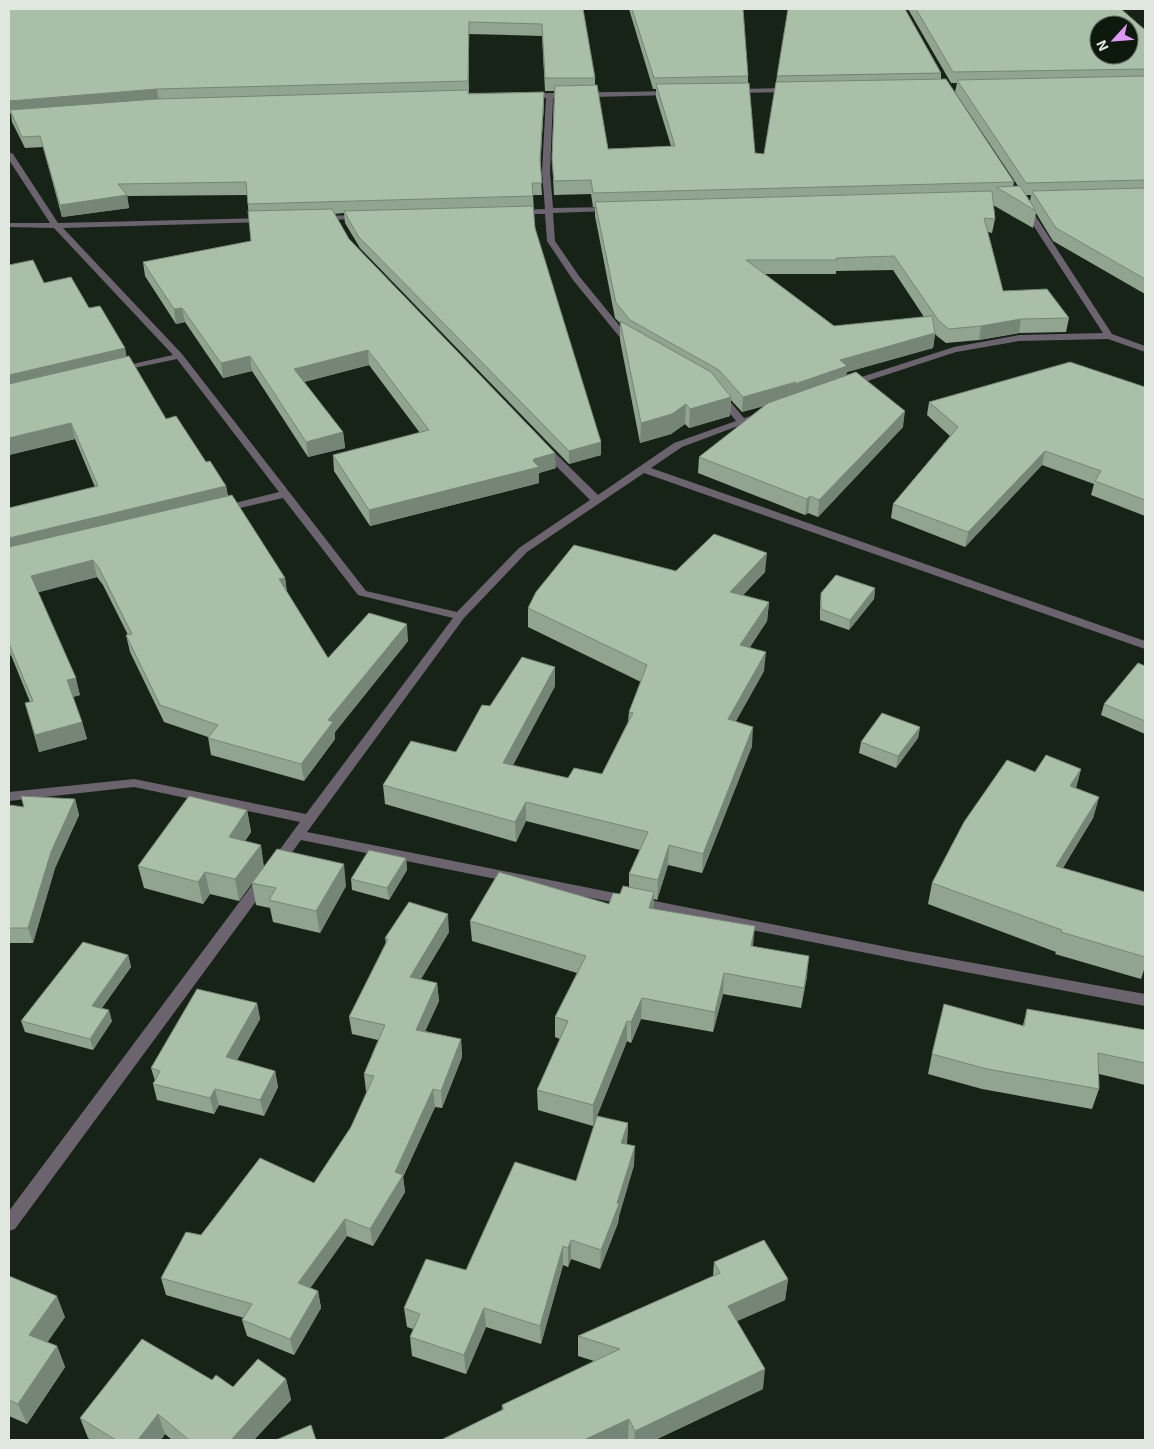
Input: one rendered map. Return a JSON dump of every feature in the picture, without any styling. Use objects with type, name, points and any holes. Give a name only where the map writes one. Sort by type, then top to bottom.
[{"type":"street","points":[[728,92],[798,90]]},
{"type":"street","points":[[521,96],[679,93]]},
{"type":"street","points":[[550,96],[546,172],[551,241],[576,278],[625,338],[642,347]]},
{"type":"street","points":[[9,154],[56,226],[179,356],[362,593],[460,616]]},
{"type":"street","points":[[1031,200],[1021,201],[1108,336]]},
{"type":"street","points":[[510,212],[618,209]]},
{"type":"street","points":[[316,218],[338,222],[374,216]]},
{"type":"street","points":[[9,225],[56,226],[278,220]]},
{"type":"street","points":[[841,387],[954,350],[1019,338],[1108,336],[1145,349]]},
{"type":"street","points":[[103,374],[179,356]]},
{"type":"street","points":[[714,388],[742,422]]},
{"type":"street","points":[[9,1224],[460,616],[524,550],[678,445],[769,413]]},
{"type":"street","points":[[536,440],[597,500]]},
{"type":"street","points":[[643,469],[1145,645]]},
{"type":"street","points":[[209,512],[285,494]]},
{"type":"street","points":[[9,797],[134,783],[310,819]]},
{"type":"street","points":[[298,835],[907,956],[1145,1000]]},
{"type":"building","points":[[9,9],[583,9],[595,78],[545,78],[542,24],[469,22],[468,81],[157,89],[9,101]]},
{"type":"building","points":[[632,9],[743,9],[748,76],[654,78]]},
{"type":"building","points":[[788,9],[905,9],[941,73],[777,76]]},
{"type":"building","points":[[916,9],[1121,9],[1128,15],[1089,15],[1089,65],[1139,65],[1139,25],[1145,30],[1145,69],[953,72]]},
{"type":"building","points":[[1145,76],[1145,180],[1026,183],[957,80]]},
{"type":"building","points":[[946,79],[1014,182],[593,193],[591,180],[554,181],[552,159],[555,86],[597,85],[608,149],[675,146],[656,84],[749,83],[755,153],[764,154],[776,82]]},
{"type":"building","points":[[468,90],[468,94],[544,92],[540,160],[542,183],[532,183],[533,196],[248,204],[246,182],[118,184],[127,195],[60,205],[40,136],[22,137],[10,110],[157,99]]},
{"type":"building","points":[[1020,186],[1036,211],[996,187]]},
{"type":"building","points":[[1145,188],[1145,279],[1056,228],[1032,191]]},
{"type":"building","points":[[992,191],[995,219],[984,218],[1003,291],[1047,289],[1069,318],[1021,319],[949,329],[939,321],[894,256],[836,258],[837,260],[746,260],[834,326],[932,316],[935,333],[840,360],[847,366],[792,385],[796,382],[743,397],[719,370],[630,320],[616,303],[595,202]]},
{"type":"building","points":[[533,206],[535,228],[601,442],[569,451],[358,236],[344,211]]},
{"type":"building","points":[[332,209],[349,239],[555,453],[534,459],[533,461],[539,467],[369,510],[333,455],[429,430],[368,350],[294,369],[343,432],[306,442],[250,356],[221,363],[182,308],[174,309],[143,262],[251,241],[248,211]]},
{"type":"building","points":[[33,260],[44,283],[71,277],[89,308],[100,306],[125,348],[9,375],[9,265]]},
{"type":"building","points":[[620,321],[711,372],[731,397],[690,409],[686,404],[672,414],[641,423]]},
{"type":"building","points":[[129,356],[166,419],[176,416],[206,462],[210,461],[226,486],[9,538],[9,508],[98,486],[71,423],[9,438],[9,384]]},
{"type":"building","points":[[1070,362],[1145,387],[1145,500],[1095,481],[1101,471],[1045,451],[968,532],[893,504],[958,427],[929,402]]},
{"type":"building","points":[[856,372],[905,411],[819,500],[810,496],[807,499],[699,457],[768,403]]},
{"type":"building","points":[[232,495],[285,578],[279,579],[328,658],[369,613],[407,624],[328,720],[333,722],[301,764],[208,738],[218,725],[160,705],[126,635],[132,634],[99,568],[93,560],[31,576],[76,678],[67,680],[82,722],[35,735],[25,703],[33,701],[9,644],[9,547]]},
{"type":"building","points":[[714,534],[767,553],[730,592],[769,602],[740,645],[766,652],[728,719],[753,727],[703,854],[669,845],[658,880],[629,874],[648,832],[526,802],[515,822],[383,785],[411,741],[456,752],[482,705],[490,706],[522,657],[555,667],[503,763],[568,778],[574,768],[602,774],[633,713],[629,712],[647,665],[528,608],[536,592],[574,545],[676,571]]},
{"type":"building","points":[[836,575],[875,588],[850,620],[821,609],[821,593]]},
{"type":"building","points":[[1138,663],[1145,666],[1145,721],[1104,704]]},
{"type":"building","points":[[882,713],[920,727],[898,756],[861,742]]},
{"type":"building","points":[[1046,755],[1081,769],[1070,786],[1099,797],[1056,866],[1145,892],[1145,957],[1061,932],[1062,930],[932,883],[964,822],[1007,760],[1035,772]]},
{"type":"building","points":[[21,796],[75,799],[51,852],[28,928],[9,928],[9,805],[24,807]]},
{"type":"building","points":[[189,796],[247,810],[229,837],[261,845],[235,879],[205,872],[198,882],[138,866]]},
{"type":"building","points":[[277,849],[344,864],[316,911],[269,900],[276,888],[252,883]]},
{"type":"building","points":[[369,850],[406,858],[387,888],[351,879]]},
{"type":"building","points":[[499,872],[609,904],[613,893],[620,894],[623,886],[654,892],[649,908],[755,926],[751,946],[809,956],[804,988],[724,973],[715,1012],[642,998],[631,1022],[627,1021],[593,1105],[537,1090],[568,1021],[555,1017],[586,956],[470,921]]},
{"type":"building","points":[[409,902],[448,914],[410,977],[437,983],[416,1030],[461,1039],[441,1091],[433,1089],[395,1172],[403,1175],[370,1229],[345,1219],[298,1283],[318,1291],[290,1339],[242,1320],[252,1304],[161,1278],[186,1232],[201,1235],[260,1158],[314,1183],[351,1127],[374,1076],[364,1074],[385,1025],[349,1017],[388,939],[385,938]]},
{"type":"building","points":[[83,942],[128,955],[92,1006],[109,1010],[90,1039],[21,1021]]},
{"type":"building","points":[[197,989],[257,1003],[226,1057],[275,1071],[260,1100],[215,1089],[210,1098],[153,1084],[160,1071],[151,1068]]},
{"type":"building","points":[[944,1004],[1024,1026],[1027,1009],[1145,1030],[1145,1063],[1098,1053],[1099,1089],[987,1069],[932,1054]]},
{"type":"building","points":[[597,1116],[628,1123],[621,1143],[635,1146],[617,1203],[619,1204],[601,1250],[571,1240],[568,1248],[563,1246],[540,1326],[484,1308],[464,1355],[410,1337],[420,1314],[404,1308],[426,1259],[466,1270],[515,1162],[576,1181]]},
{"type":"building","points":[[764,1240],[788,1279],[728,1306],[765,1369],[635,1431],[629,1419],[584,1440],[441,1440],[504,1409],[502,1405],[620,1349],[578,1336],[720,1273],[714,1262]]},
{"type":"building","points":[[9,1276],[57,1296],[29,1335],[57,1346],[18,1404],[9,1400]]},
{"type":"building","points":[[142,1339],[212,1380],[216,1375],[233,1387],[258,1359],[286,1379],[231,1440],[189,1440],[158,1414],[138,1440],[116,1440],[80,1418]]},
{"type":"building","points":[[311,1425],[316,1440],[276,1440]]}]
